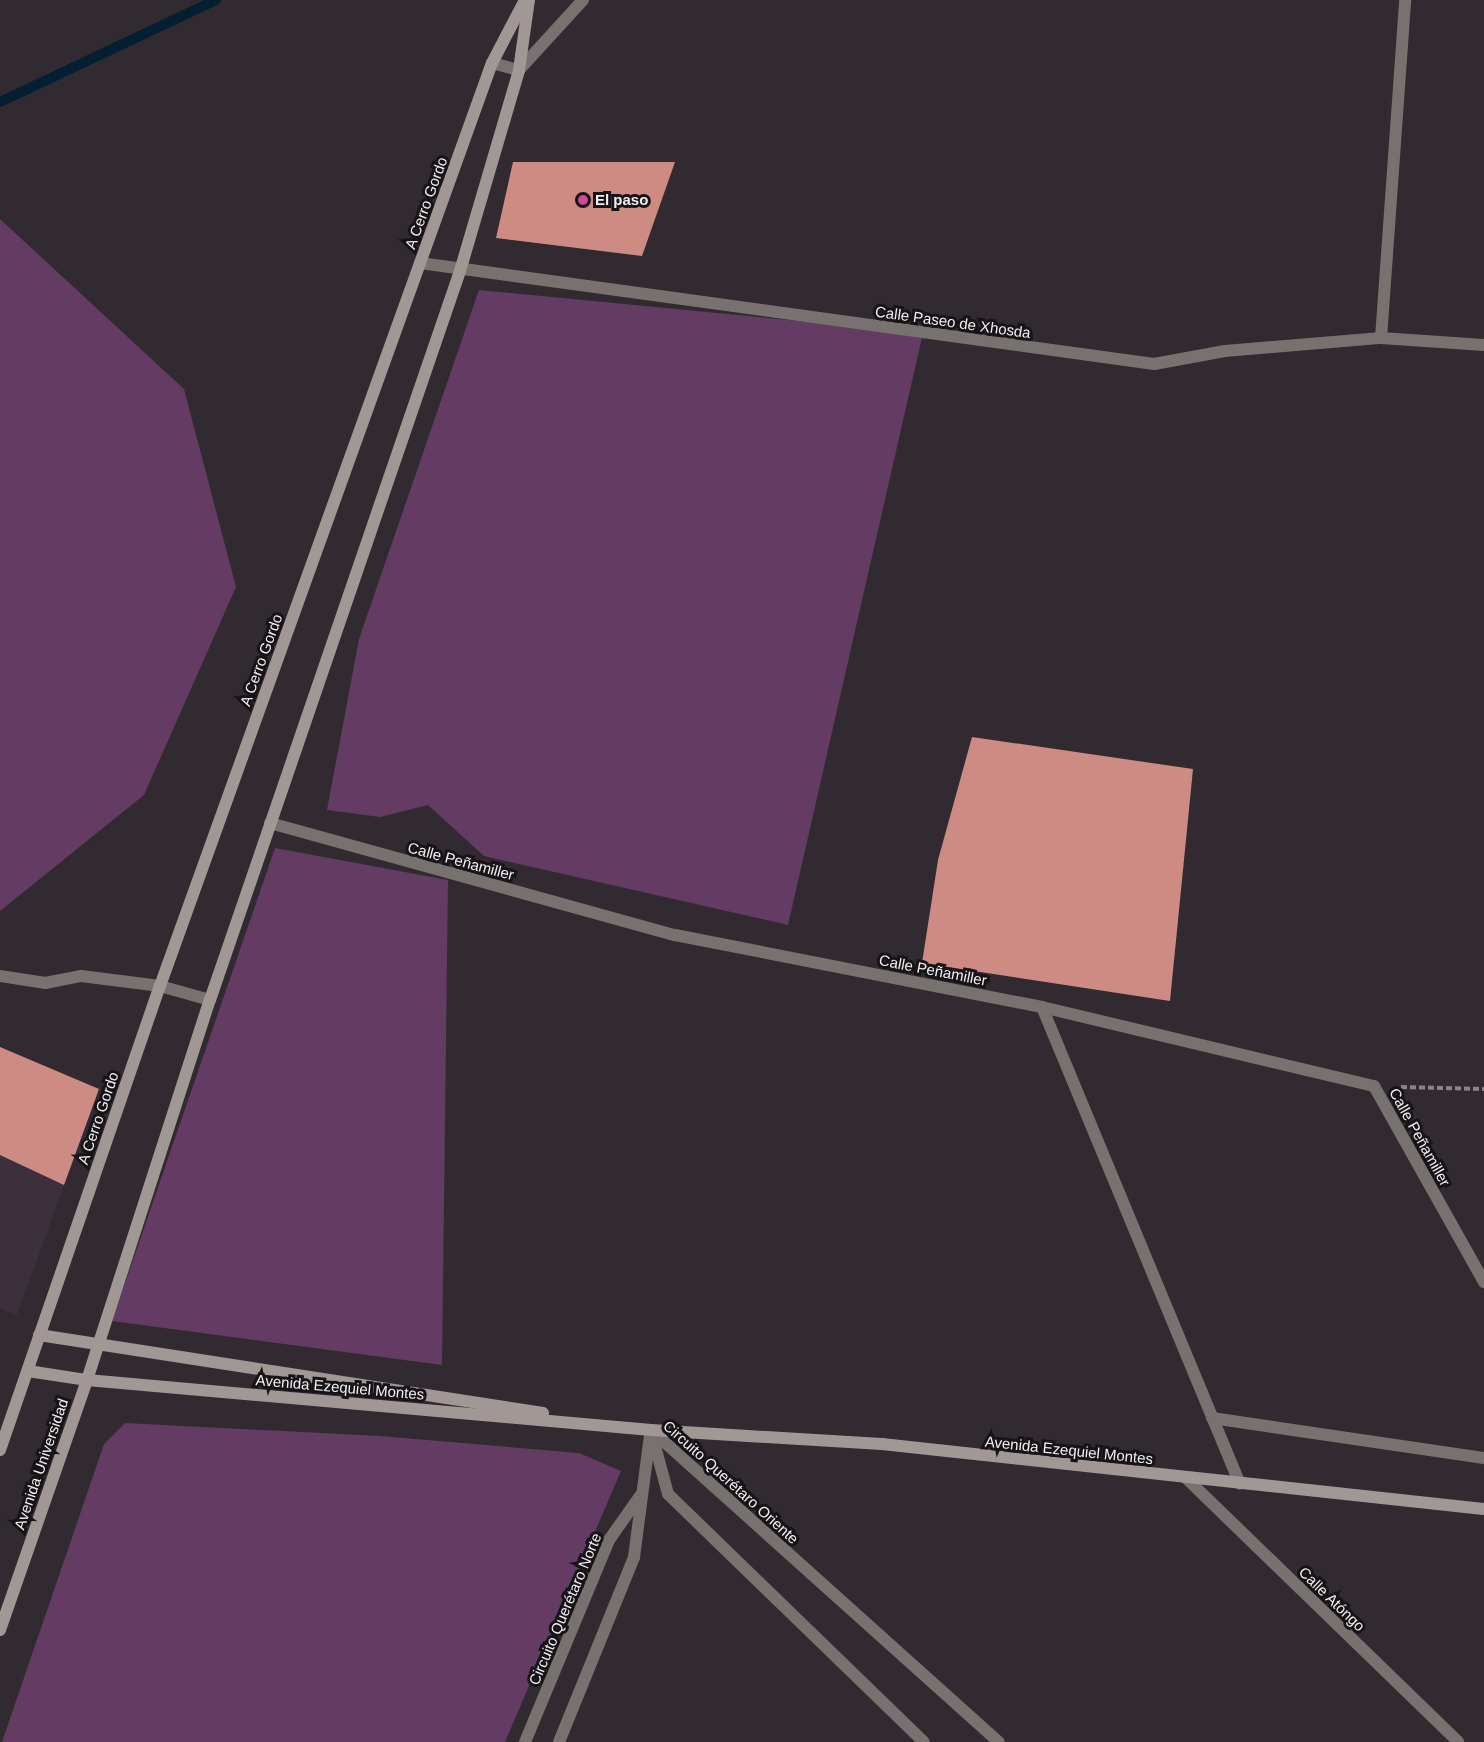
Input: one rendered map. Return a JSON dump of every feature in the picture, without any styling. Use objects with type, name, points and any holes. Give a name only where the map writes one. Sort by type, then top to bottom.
[{"type":"main road","name":"A Cerro Gordo","points":[[39,1335],[160,986],[492,63],[527,0]]},
{"type":"main road","points":[[96,1342],[210,1000],[460,271],[519,70],[527,0]]},
{"type":"main road","points":[[0,1450],[39,1335]]},
{"type":"main road","name":"Avenida Ezequiel Montes","points":[[39,1335],[96,1342],[651,1430]]},
{"type":"main road","name":"Avenida Universidad","points":[[0,1630],[87,1380],[96,1342]]},
{"type":"main road","name":"Avenida Ezequiel Montes","points":[[28,1371],[87,1380],[651,1430],[882,1444],[1484,1509]]},
{"type":"street","points":[[492,63],[519,70],[583,0]]},
{"type":"street","points":[[1381,338],[1405,0]]},
{"type":"street","name":"Calle Paseo de Xhosda","points":[[420,263],[460,271],[1154,364],[1225,351],[1381,338],[1484,345]]},
{"type":"street","name":"Calle Peñamiller","points":[[270,824],[675,935],[1042,1007],[1374,1086],[1484,1282]]},
{"type":"street","points":[[0,976],[45,983],[81,976],[160,986],[210,1000]]},
{"type":"street","points":[[1042,1007],[1240,1484]]},
{"type":"street","points":[[1212,1418],[1484,1458]]},
{"type":"street","name":"Circuito Querétaro Norte","points":[[559,1742],[634,1557],[651,1430]]},
{"type":"street","name":"Circuito Querétaro Oriente","points":[[651,1430],[668,1494],[924,1742]]},
{"type":"street","name":"Circuito Querétaro Oriente","points":[[651,1430],[999,1742]]},
{"type":"street","name":"Calle Atóngo","points":[[1186,1478],[1458,1742]]},
{"type":"street","name":"Circuito Querétaro Norte","points":[[525,1742],[609,1540],[643,1493]]},
{"type":"path","points":[[1374,1086],[1484,1089]]},
{"type":"shaded area","points":[[0,219],[184,389],[236,587],[144,795],[0,911]]},
{"type":"shaded area","points":[[479,290],[923,333],[788,925],[484,856],[428,805],[380,817],[327,810],[359,639]]},
{"type":"shaded area","points":[[275,848],[448,880],[442,1365],[112,1321]]},
{"type":"shaded area","points":[[0,1047],[99,1089],[17,1315],[0,1309]]},
{"type":"shaded area","points":[[125,1423],[380,1436],[579,1453],[621,1471],[505,1742],[2,1742],[104,1444]]},
{"type":"building","name":"El paso","points":[[513,162],[675,162],[642,256],[496,238]]},
{"type":"building","points":[[972,737],[1193,769],[1170,1001],[922,963],[938,860]]},
{"type":"building","points":[[0,1047],[99,1089],[64,1185],[0,1155]]},
{"type":"waterway","points":[[0,102],[216,0]]},
{"type":"place","name":"El paso","points":[[583,200]]}]
